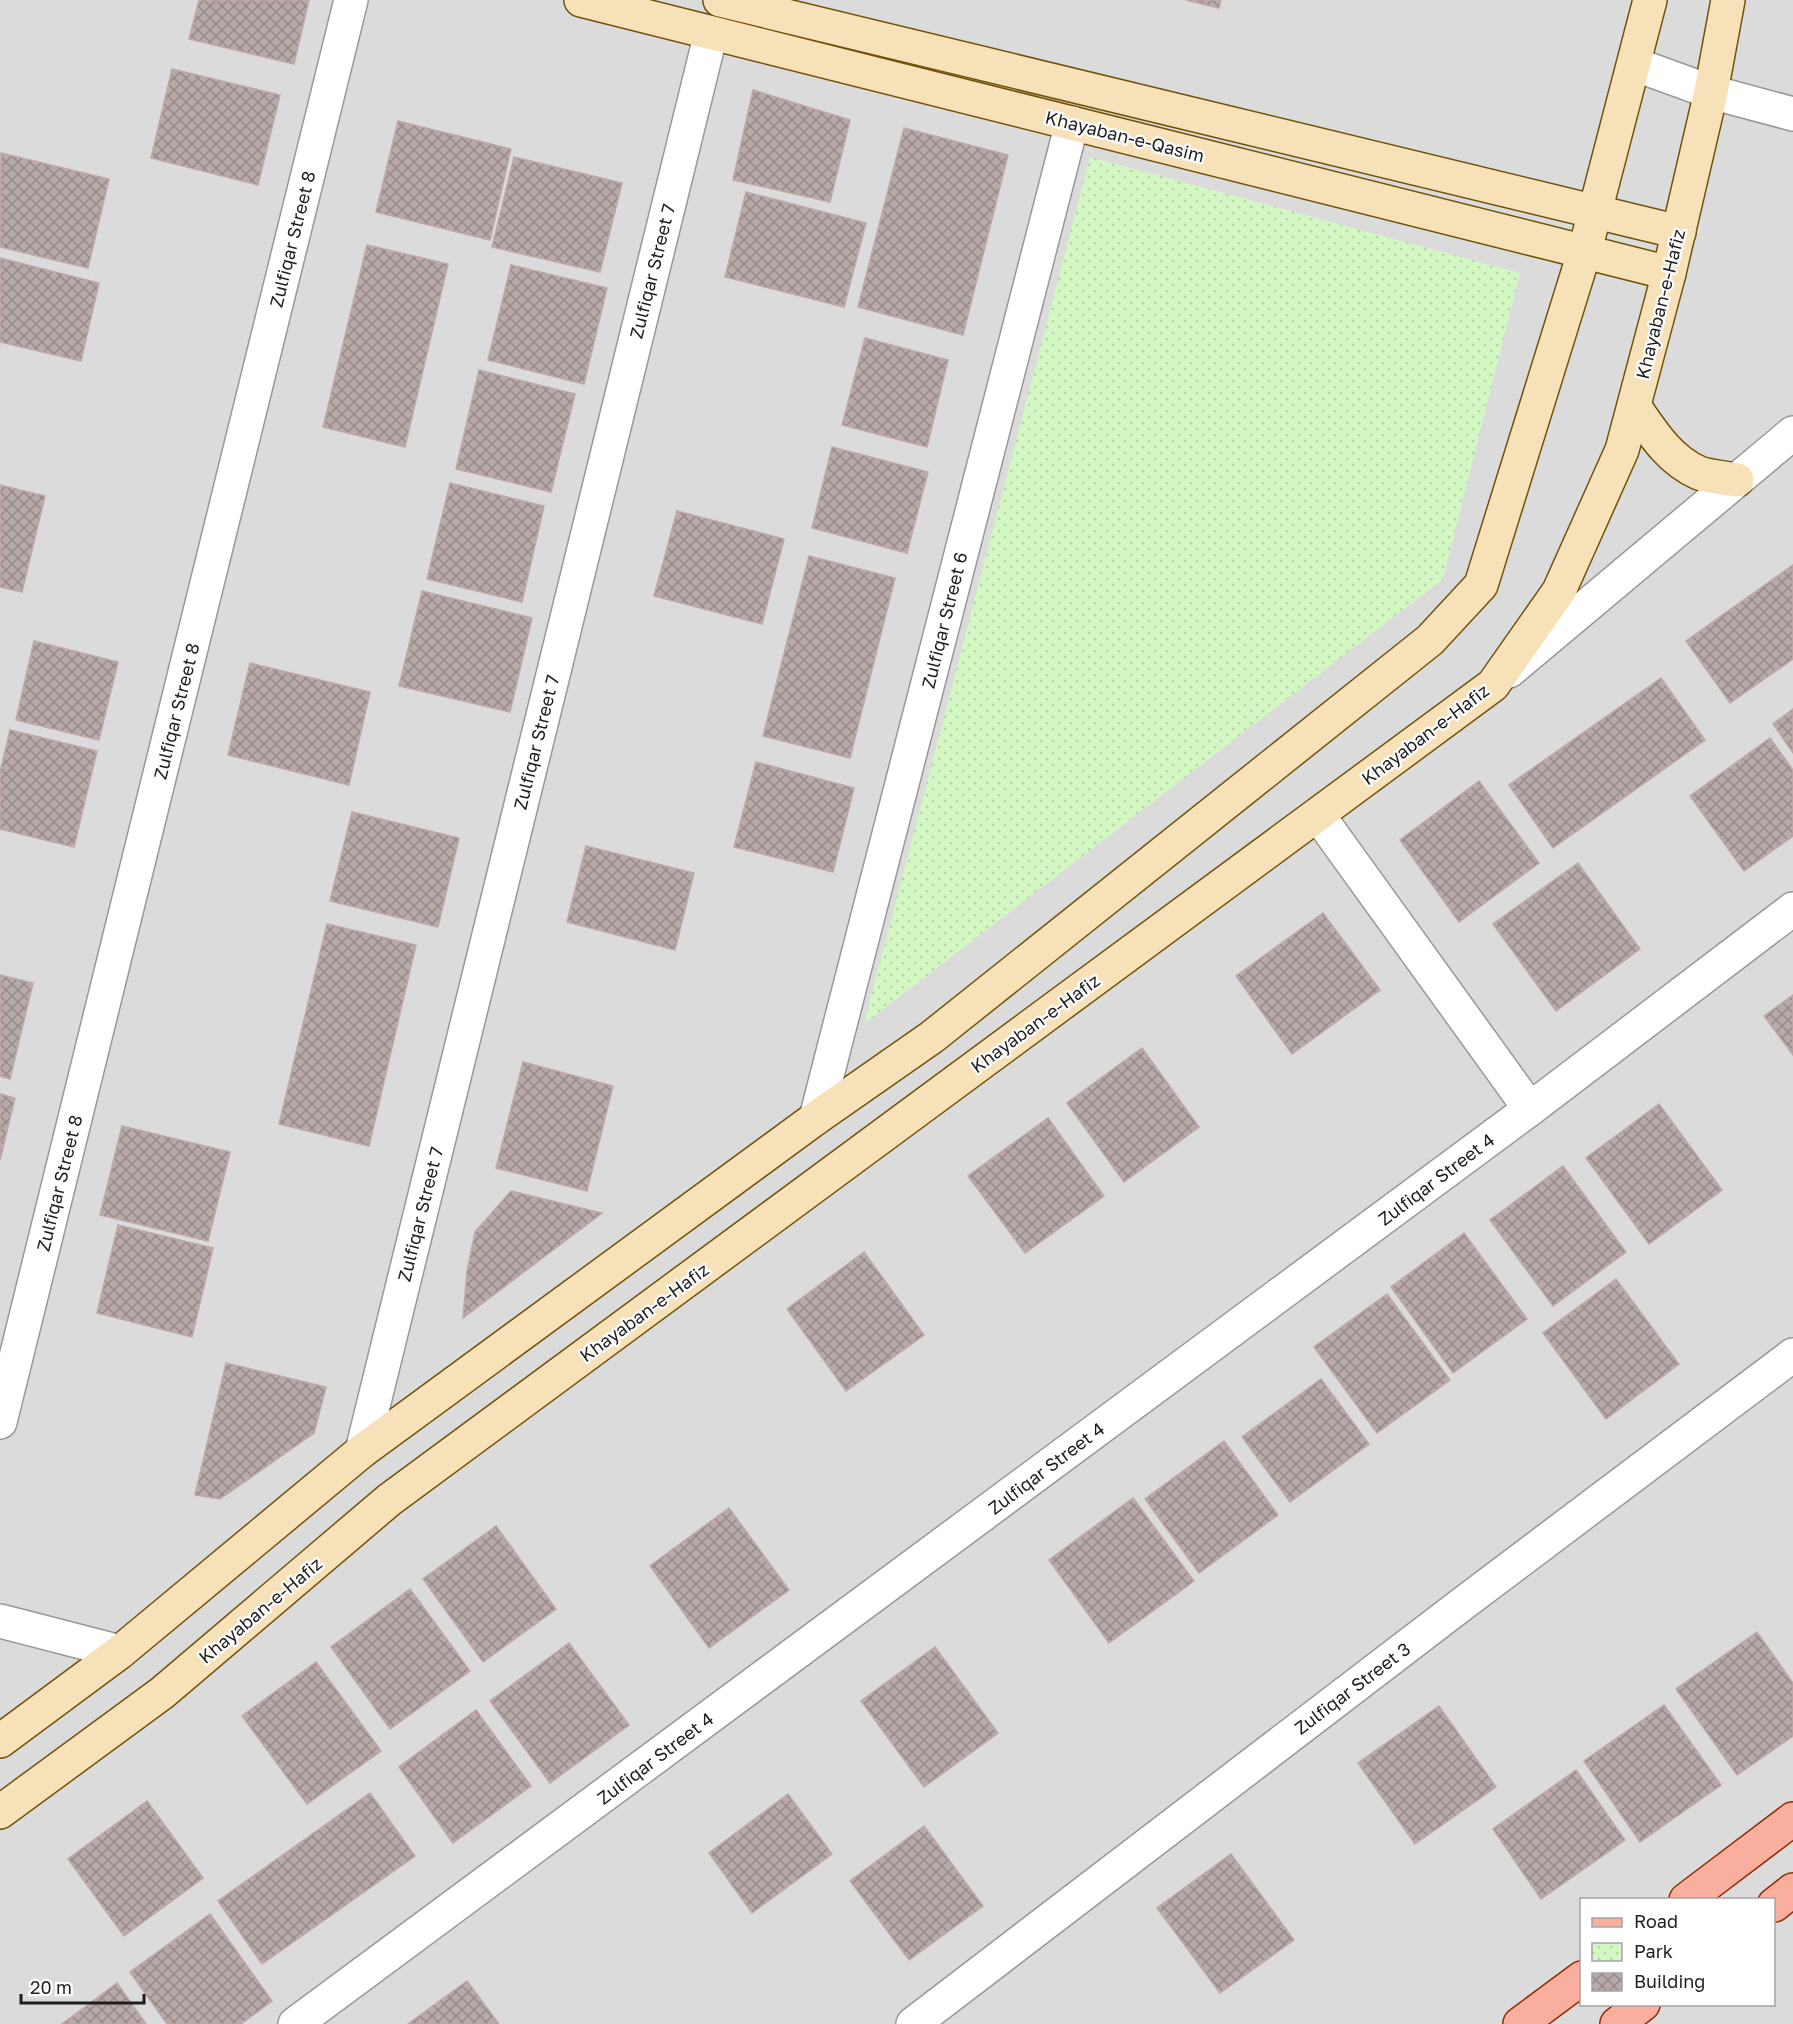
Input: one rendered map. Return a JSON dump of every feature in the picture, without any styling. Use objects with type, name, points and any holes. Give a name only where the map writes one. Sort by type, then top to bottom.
[{"type":"main road","points":[[1687,1898],[1793,1819]]},
{"type":"main road","points":[[1775,1904],[1793,1890]]},
{"type":"main road","points":[[1520,2024],[1580,1979]]},
{"type":"main road","points":[[1617,2024],[1640,2006]]},
{"type":"street","name":"Zulfiqar Street 8","points":[[0,1422],[351,0]]},
{"type":"street","name":"Khayaban-e-Qasim","points":[[581,0],[1585,250],[1669,273]]},
{"type":"street","name":"Khayaban-e-Qasim","points":[[720,0],[1679,232]]},
{"type":"street","points":[[0,1741],[120,1652],[362,1451],[816,1118],[932,1037],[1420,647],[1481,585],[1585,250],[1650,0]]},
{"type":"street","name":"Khayaban-e-Hafiz","points":[[0,1812],[162,1693],[389,1500],[1493,685],[1559,591],[1622,450],[1679,232],[1711,92],[1728,0]]},
{"type":"street","name":"Zulfiqar Street 7","points":[[362,1451],[711,33]]},
{"type":"street","points":[[1634,64],[1711,92],[1793,114]]},
{"type":"street","name":"Zulfiqar Street 6","points":[[816,1118],[1072,123]]},
{"type":"street","points":[[1634,406],[1659,442],[1677,460],[1700,473],[1737,480]]},
{"type":"street","points":[[1493,685],[1793,433]]},
{"type":"street","points":[[1318,814],[1530,1109]]},
{"type":"street","name":"Zulfiqar Street 4","points":[[295,2024],[1530,1109],[1793,909]]},
{"type":"street","name":"Zulfiqar Street 3","points":[[912,2024],[1470,1598],[1793,1355]]},
{"type":"street","points":[[0,1621],[120,1652]]},
{"type":"shaded area","points":[[0,0],[1793,0],[1793,2024],[0,2024]]},
{"type":"green space","points":[[1090,157],[1520,273],[1443,579],[864,1024]]},
{"type":"building","points":[[199,0],[309,0],[294,64],[189,39]]},
{"type":"building","points":[[1186,0],[1221,0],[1219,8]]},
{"type":"building","points":[[172,69],[280,95],[258,185],[151,158]]},
{"type":"building","points":[[753,90],[850,120],[830,202],[733,180]]},
{"type":"building","points":[[398,121],[511,149],[490,240],[376,212]]},
{"type":"building","points":[[904,128],[1008,155],[963,335],[858,307]]},
{"type":"building","points":[[1,153],[109,179],[88,268],[0,247]]},
{"type":"building","points":[[514,157],[622,183],[600,272],[492,247]]},
{"type":"building","points":[[746,192],[866,223],[844,307],[725,277]]},
{"type":"building","points":[[367,245],[448,264],[405,447],[323,427]]},
{"type":"building","points":[[0,258],[99,283],[81,361],[0,342]]},
{"type":"building","points":[[511,265],[607,288],[584,384],[488,360]]},
{"type":"building","points":[[865,338],[948,360],[927,447],[842,425]]},
{"type":"building","points":[[479,370],[575,394],[551,492],[456,469]]},
{"type":"building","points":[[832,447],[928,472],[907,553],[812,528]]},
{"type":"building","points":[[450,483],[544,506],[522,602],[427,579]]},
{"type":"building","points":[[0,485],[45,496],[22,592],[0,587]]},
{"type":"building","points":[[677,511],[784,539],[762,624],[654,596]]},
{"type":"building","points":[[809,556],[895,578],[850,758],[763,736]]},
{"type":"building","points":[[1793,565],[1793,659],[1730,703],[1686,641]]},
{"type":"building","points":[[422,591],[532,618],[510,712],[399,686]]},
{"type":"building","points":[[34,641],[118,662],[99,740],[16,720]]},
{"type":"building","points":[[250,663],[370,692],[349,785],[228,755]]},
{"type":"building","points":[[1661,678],[1705,740],[1553,848],[1509,785]]},
{"type":"building","points":[[1793,709],[1793,753],[1773,724]]},
{"type":"building","points":[[10,730],[97,751],[74,847],[0,829],[0,772]]},
{"type":"building","points":[[1770,738],[1793,770],[1793,836],[1744,871],[1690,796]]},
{"type":"building","points":[[756,762],[854,788],[833,872],[734,847]]},
{"type":"building","points":[[1479,781],[1539,863],[1459,922],[1400,840]]},
{"type":"building","points":[[352,812],[459,838],[438,927],[330,901]]},
{"type":"building","points":[[586,846],[694,873],[675,950],[567,922]]},
{"type":"building","points":[[1578,863],[1640,949],[1556,1011],[1493,924]]},
{"type":"building","points":[[1323,913],[1380,990],[1292,1054],[1236,976]]},
{"type":"building","points":[[327,924],[416,945],[369,1146],[279,1124]]},
{"type":"building","points":[[0,975],[33,983],[10,1079],[0,1076]]},
{"type":"building","points":[[1793,995],[1793,1055],[1764,1016]]},
{"type":"building","points":[[1142,1048],[1199,1127],[1124,1182],[1067,1103]]},
{"type":"building","points":[[523,1062],[613,1086],[587,1191],[496,1168]]},
{"type":"building","points":[[0,1094],[15,1098],[0,1160]]},
{"type":"building","points":[[1659,1104],[1722,1190],[1649,1244],[1586,1158]]},
{"type":"building","points":[[1048,1118],[1104,1196],[1025,1253],[968,1176]]},
{"type":"building","points":[[122,1126],[230,1152],[208,1241],[100,1215]]},
{"type":"building","points":[[1563,1166],[1626,1252],[1553,1306],[1490,1220]]},
{"type":"building","points":[[511,1191],[602,1213],[463,1318],[467,1271],[475,1232]]},
{"type":"building","points":[[118,1225],[213,1248],[192,1337],[97,1313]]},
{"type":"building","points":[[1464,1233],[1527,1319],[1453,1373],[1391,1287]]},
{"type":"building","points":[[864,1252],[924,1335],[846,1391],[787,1309]]},
{"type":"building","points":[[1616,1279],[1679,1364],[1606,1419],[1543,1333]]},
{"type":"building","points":[[1387,1294],[1450,1380],[1377,1433],[1314,1347]]},
{"type":"building","points":[[226,1363],[326,1387],[314,1433],[220,1499],[195,1495]]},
{"type":"building","points":[[1321,1379],[1369,1444],[1290,1502],[1242,1437]]},
{"type":"building","points":[[1224,1441],[1278,1515],[1199,1573],[1145,1499]]},
{"type":"building","points":[[1133,1498],[1194,1581],[1109,1643],[1049,1560]]},
{"type":"building","points":[[729,1508],[789,1590],[709,1648],[650,1566]]},
{"type":"building","points":[[496,1526],[556,1609],[483,1662],[423,1579]]},
{"type":"building","points":[[410,1589],[470,1671],[390,1729],[331,1647]]},
{"type":"building","points":[[1757,1632],[1793,1683],[1793,1736],[1737,1775],[1676,1689]]},
{"type":"building","points":[[569,1643],[629,1725],[550,1783],[490,1701]]},
{"type":"building","points":[[935,1647],[998,1733],[924,1787],[861,1701]]},
{"type":"building","points":[[316,1662],[381,1751],[307,1804],[242,1716]]},
{"type":"building","points":[[1664,1705],[1721,1785],[1640,1842],[1584,1761]]},
{"type":"building","points":[[1439,1706],[1496,1787],[1415,1844],[1358,1763]]},
{"type":"building","points":[[476,1710],[531,1786],[453,1843],[399,1767]]},
{"type":"building","points":[[1576,1770],[1625,1840],[1541,1899],[1493,1829]]},
{"type":"building","points":[[370,1793],[415,1856],[262,1964],[218,1901]]},
{"type":"building","points":[[788,1794],[832,1854],[752,1913],[709,1853]]},
{"type":"building","points":[[147,1801],[203,1878],[124,1936],[68,1859]]},
{"type":"building","points":[[924,1826],[983,1906],[909,1960],[850,1881]]},
{"type":"building","points":[[1231,1854],[1294,1940],[1220,1993],[1157,1908]]},
{"type":"building","points":[[210,1914],[272,2001],[241,2024],[167,2024],[130,1972]]},
{"type":"building","points":[[467,1981],[499,2024],[408,2024]]},
{"type":"building","points":[[117,1983],[146,2024],[62,2024]]}]
